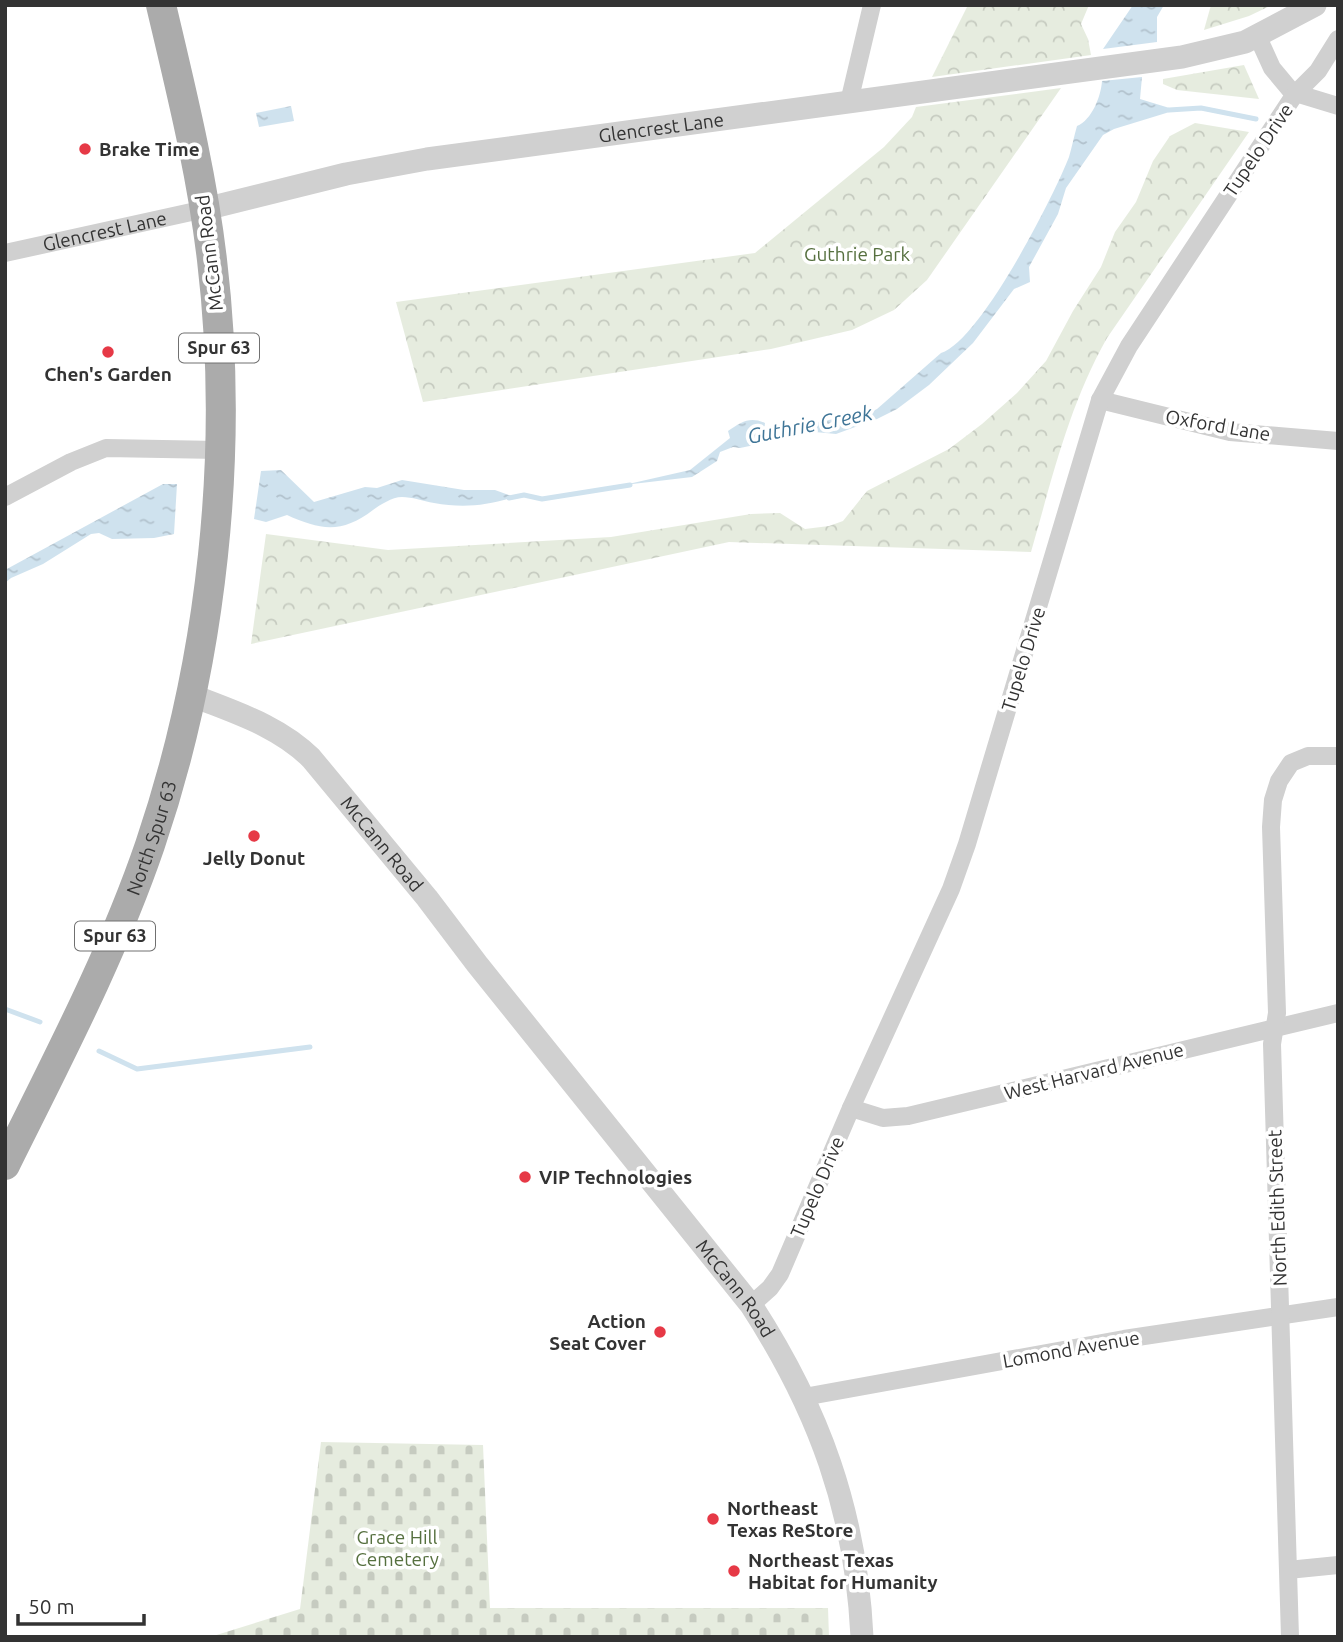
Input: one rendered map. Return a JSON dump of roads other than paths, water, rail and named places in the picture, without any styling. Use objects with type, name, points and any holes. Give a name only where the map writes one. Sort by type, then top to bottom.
[{"type":"main road","name":"McCann Road","points":[[162,5],[205,209],[218,332],[219,450],[212,557],[191,695]]},
{"type":"main road","name":"North Spur 63","points":[[5,1165],[99,974],[136,885],[169,783],[191,695]]},
{"type":"street","points":[[849,103],[872,5]]},
{"type":"street","name":"Glencrest Lane","points":[[5,253],[205,209],[346,174],[427,159],[1182,57],[1237,44],[1315,5]]},
{"type":"street","points":[[1257,35],[1272,68],[1295,94],[1338,106]]},
{"type":"street","name":"Tupelo Drive","points":[[751,1305],[770,1288],[780,1274],[851,1108],[951,889],[967,844],[1100,401],[1129,345],[1295,94],[1318,71],[1338,39]]},
{"type":"street","name":"Oxford Lane","points":[[1100,401],[1230,432],[1338,441]]},
{"type":"street","points":[[5,497],[79,458],[106,448],[219,450]]},
{"type":"street","name":"McCann Road","points":[[191,695],[276,731],[311,758],[427,898],[751,1305],[779,1348],[821,1436],[846,1516],[859,1593],[862,1637]]},
{"type":"street","name":"North Edith Street","points":[[1290,1637],[1272,1044],[1277,1013],[1271,818],[1279,781],[1286,768],[1296,760],[1308,756],[1338,756]]},
{"type":"street","name":"West Harvard Avenue","points":[[851,1108],[878,1117],[908,1116],[1338,1013]]},
{"type":"street","name":"Lomond Avenue","points":[[804,1397],[1124,1339],[1338,1307]]},
{"type":"street","points":[[1288,1570],[1338,1564]]},
{"type":"water","points":[[1133,5],[1164,5],[1157,17],[1157,42],[1103,49]]},
{"type":"water","points":[[1142,77],[1140,99],[1176,110],[1114,129],[1103,135],[1066,188],[1058,214],[1029,267],[1030,282],[1014,289],[973,343],[929,385],[897,409],[836,434],[815,432],[740,448],[733,447],[720,452],[717,461],[692,477],[624,485],[690,470],[730,438],[728,431],[746,421],[765,423],[764,432],[845,417],[857,419],[877,409],[941,353],[957,343],[994,297],[1048,203],[1069,157],[1077,126],[1087,119],[1095,107],[1102,81]]},
{"type":"water","points":[[291,106],[294,121],[259,127],[256,113]]},
{"type":"water","points":[[281,470],[314,502],[365,487],[377,488],[402,480],[464,490],[495,490],[514,497],[464,506],[398,497],[351,523],[331,527],[310,524],[287,515],[266,522],[254,519],[261,471]]},
{"type":"water","points":[[163,484],[177,484],[174,534],[154,538],[112,539],[99,533],[91,534],[43,564],[5,583],[5,570]]},
{"type":"waterway","points":[[1169,110],[1201,108],[1256,119]]},
{"type":"waterway","name":"Guthrie Creek","points":[[509,498],[524,495],[542,499],[630,485]]},
{"type":"waterway","points":[[5,1009],[40,1022]]},
{"type":"waterway","points":[[99,1051],[137,1069],[310,1047]]},
{"type":"place","name":"Brake Time","points":[[85,149]]},
{"type":"place","name":"Chen's Garden","points":[[108,352]]},
{"type":"place","name":"Jelly Donut","points":[[254,836]]},
{"type":"place","name":"VIP Technologies","points":[[525,1177]]},
{"type":"place","name":"Action Seat Cover","points":[[660,1332]]},
{"type":"place","name":"Northeast Texas ReStore","points":[[713,1519]]},
{"type":"place","name":"Northeast Texas Habitat for Humanity","points":[[734,1571]]},
{"type":"park label","name":"Guthrie Park","points":[[857,254]]},
{"type":"park label","name":"Grace Hill Cemetery","points":[[397,1548]]}]
